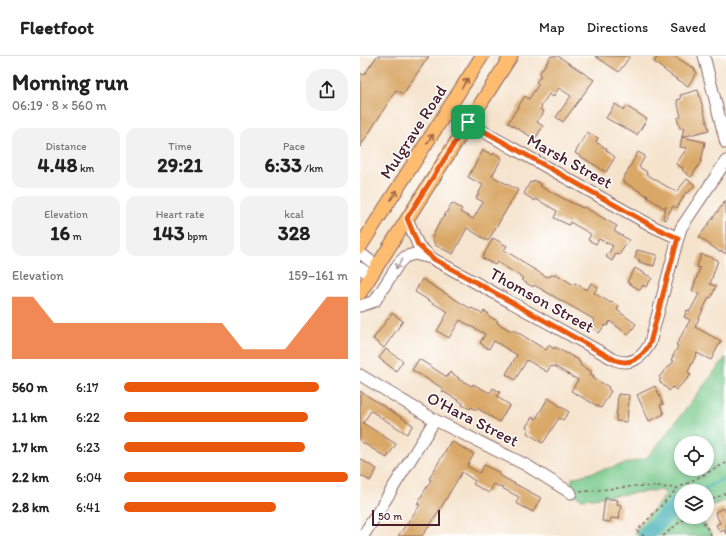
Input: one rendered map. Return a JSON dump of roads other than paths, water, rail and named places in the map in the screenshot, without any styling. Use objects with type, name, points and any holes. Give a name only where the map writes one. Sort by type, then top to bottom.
[{"type":"main road","name":"Mulgrave Road","points":[[360,247],[482,56]]},
{"type":"main road","points":[[360,293],[369,270],[407,218],[510,56]]},
{"type":"main road","points":[[360,227],[377,221]]},
{"type":"street","points":[[704,56],[726,143]]},
{"type":"street","name":"Marsh Street","points":[[448,110],[654,227],[678,238]]},
{"type":"street","points":[[678,238],[686,220],[726,161]]},
{"type":"street","name":"Thomson Street","points":[[407,218],[418,245],[434,259],[621,362],[636,360],[641,356],[650,343],[678,238]]},
{"type":"street","points":[[360,253],[369,270]]},
{"type":"street","name":"Thomson Street","points":[[360,306],[375,301],[399,263],[405,257],[414,254],[434,259]]},
{"type":"street","name":"O'Hara Street","points":[[360,375],[435,420],[526,465],[571,493]]},
{"type":"street","points":[[363,536],[435,420]]},
{"type":"waterway","points":[[713,484],[726,477]]},
{"type":"waterway","points":[[645,536],[674,507]]}]
